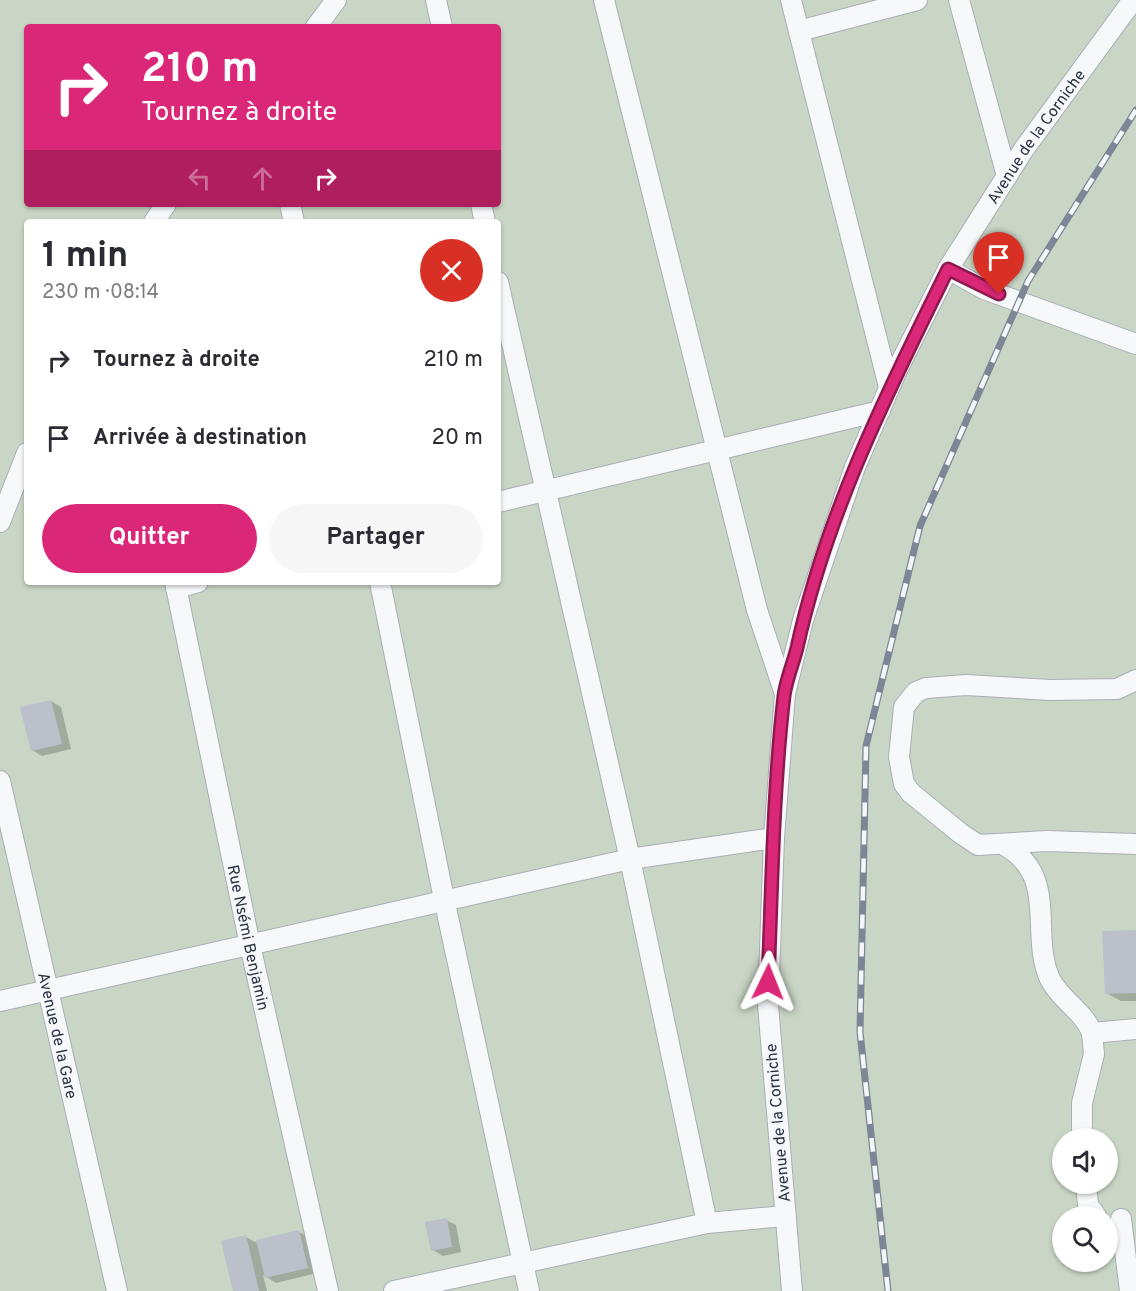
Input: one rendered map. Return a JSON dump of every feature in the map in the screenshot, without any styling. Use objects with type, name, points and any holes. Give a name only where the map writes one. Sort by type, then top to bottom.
[{"type":"street","points":[[318,24],[336,0]]},
{"type":"street","points":[[436,0],[441,24]]},
{"type":"street","points":[[604,0],[757,610],[785,694]]},
{"type":"street","points":[[791,0],[889,387]]},
{"type":"street","points":[[799,31],[917,0]]},
{"type":"street","points":[[959,0],[1007,176]]},
{"type":"street","name":"Avenue de la Corniche","points":[[792,1291],[768,1005],[774,838],[785,694],[803,620],[855,467],[889,387],[948,269],[1007,176],[1133,0]]},
{"type":"street","points":[[948,269],[984,289],[1136,344]]},
{"type":"street","points":[[501,296],[630,859],[707,1223]]},
{"type":"street","points":[[501,501],[880,411]]},
{"type":"street","points":[[0,522],[24,461]]},
{"type":"street","name":"Rue Nsémi Benjamin","points":[[176,585],[250,945],[328,1291]]},
{"type":"street","points":[[381,585],[444,899],[529,1291]]},
{"type":"street","points":[[1136,680],[1117,688],[1050,690],[966,685],[926,688],[909,699],[904,707],[899,757],[904,784],[960,833],[978,844],[1004,845],[1047,841],[1136,844]]},
{"type":"street","name":"Avenue de la Gare","points":[[0,781],[117,1291]]},
{"type":"street","points":[[0,1001],[444,899],[630,859],[774,838]]},
{"type":"street","points":[[1004,845],[1020,853],[1030,867],[1036,884],[1042,914],[1046,967],[1051,979],[1058,992],[1087,1020],[1092,1033],[1094,1054],[1082,1102],[1082,1128]]},
{"type":"street","points":[[1092,1033],[1136,1029]]},
{"type":"street","points":[[394,1291],[523,1265],[707,1223],[785,1215]]},
{"type":"street","points":[[1121,1219],[1130,1291]]},
{"type":"green space","points":[[0,0],[1136,0],[1136,1291],[0,1291]]},
{"type":"building","points":[[51,700],[62,744],[31,751],[20,707]]},
{"type":"building","points":[[1136,930],[1136,993],[1105,994],[1102,931]]},
{"type":"building","points":[[447,1218],[452,1247],[431,1251],[425,1222]]},
{"type":"building","points":[[299,1230],[308,1268],[265,1278],[256,1240]]},
{"type":"building","points":[[246,1235],[259,1291],[233,1291],[221,1241]]},
{"type":"railway","points":[[888,1291],[860,1032],[866,746],[920,526],[1028,281],[1136,110]]},
{"type":"route","points":[[768,982],[774,838],[785,694],[803,620],[824,553],[855,467],[889,387],[948,269],[984,289],[999,294]]}]
